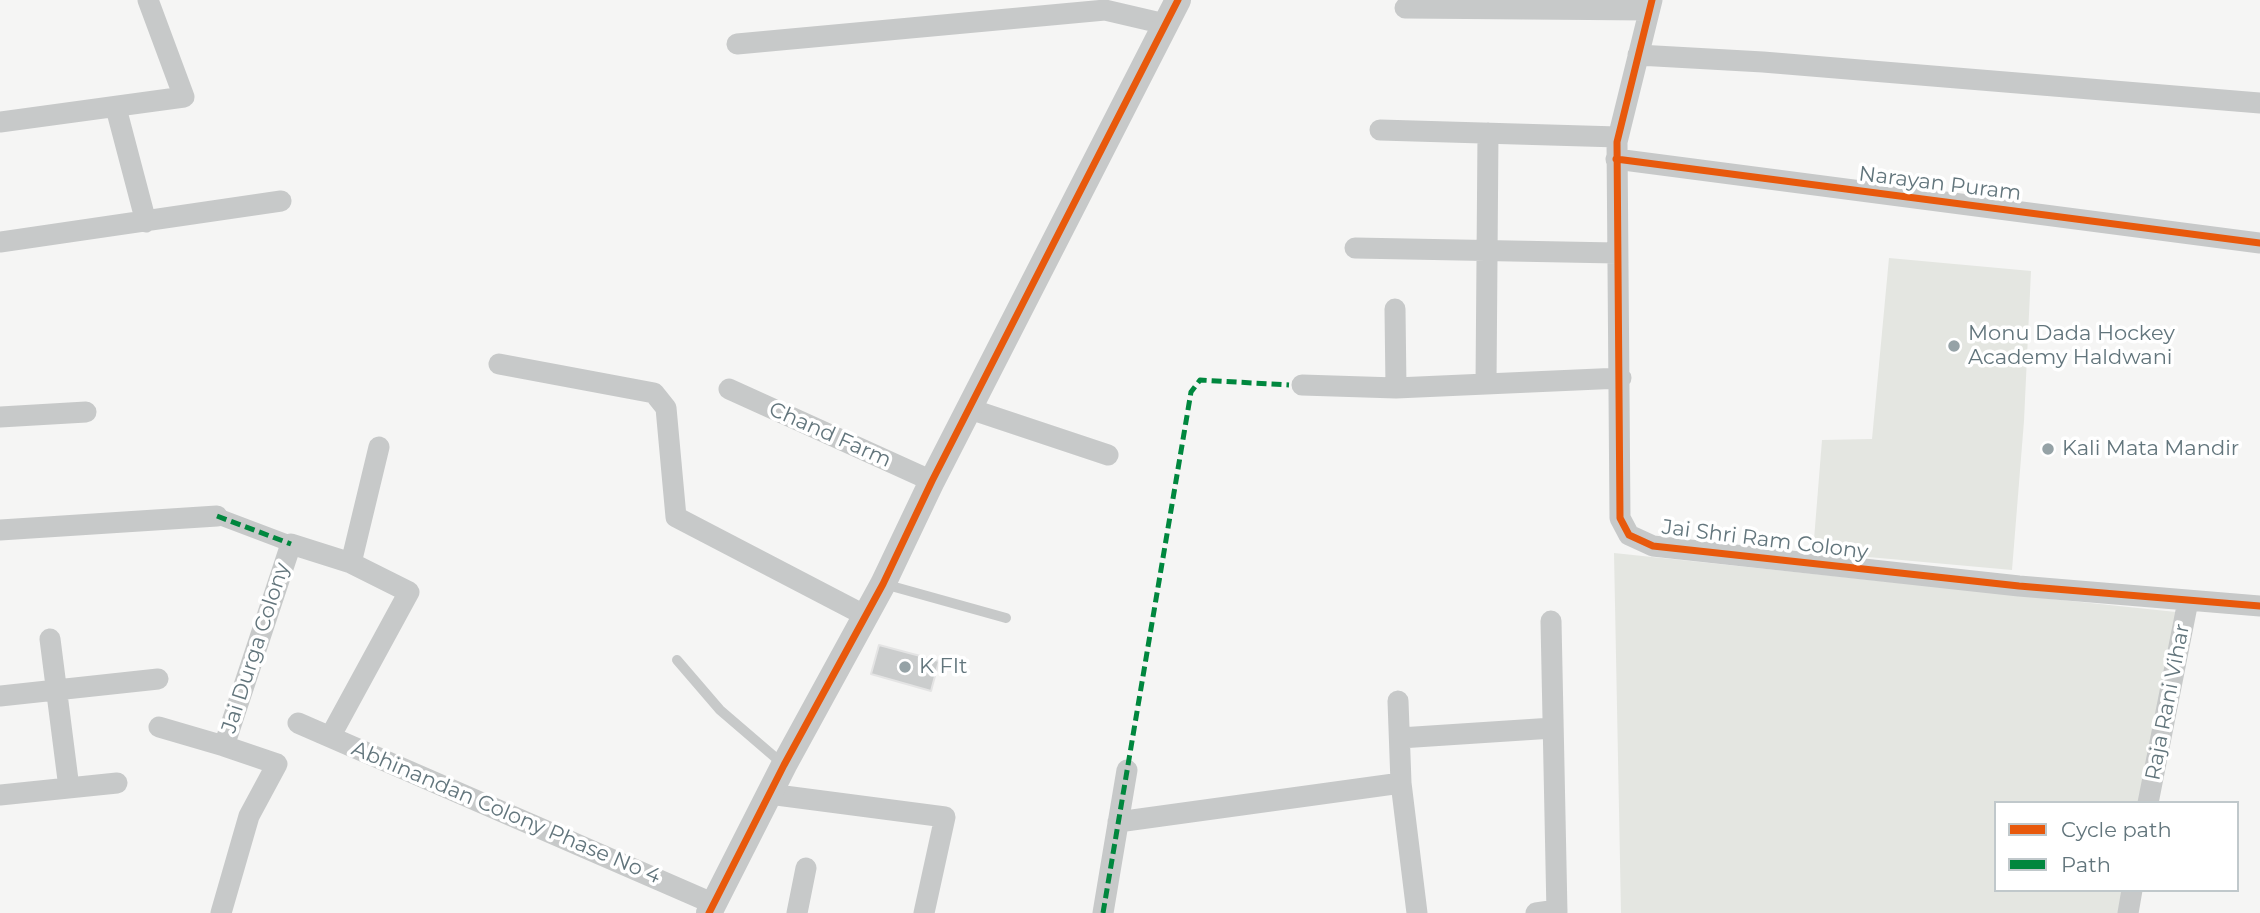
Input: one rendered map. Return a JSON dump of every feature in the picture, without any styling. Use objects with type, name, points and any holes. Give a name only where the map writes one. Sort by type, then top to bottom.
[{"type":"street","points":[[0,122],[184,97],[148,0]]},
{"type":"street","points":[[712,908],[784,765],[883,583],[932,481],[1178,0]]},
{"type":"street","points":[[1405,8],[1650,5]]},
{"type":"street","name":"Jai Shri Ram Colony","points":[[1650,5],[1618,137],[1616,159],[1616,253],[1621,378],[1620,518],[1629,535],[1653,546],[2019,586],[2260,606]]},
{"type":"street","points":[[737,44],[1105,10],[1166,24]]},
{"type":"street","points":[[1638,55],[1763,62],[2260,103]]},
{"type":"street","points":[[116,108],[146,222]]},
{"type":"street","points":[[1380,130],[1618,137]]},
{"type":"street","points":[[1486,384],[1488,133]]},
{"type":"street","name":"Narayan Puram","points":[[1616,159],[2260,243]]},
{"type":"street","points":[[0,242],[281,201]]},
{"type":"street","points":[[1355,248],[1616,253]]},
{"type":"street","points":[[1395,309],[1396,388]]},
{"type":"street","points":[[499,364],[654,393],[666,408],[676,517],[866,616]]},
{"type":"street","points":[[1302,384],[1396,388],[1621,378]]},
{"type":"street","name":"Chand Farm","points":[[729,389],[932,481]]},
{"type":"street","points":[[970,409],[1108,454]]},
{"type":"street","points":[[0,417],[86,412]]},
{"type":"street","points":[[351,563],[379,447]]},
{"type":"street","points":[[0,530],[217,516],[290,544],[351,563],[408,592],[330,737]]},
{"type":"street","name":"Jai Durga Colony","points":[[221,913],[249,816],[277,764],[224,746],[290,544]]},
{"type":"street","name":"Raja Rani Vihar","points":[[2148,801],[2188,601]]},
{"type":"street","points":[[1550,912],[1553,728],[1551,621]]},
{"type":"street","points":[[50,639],[69,788]]},
{"type":"street","points":[[0,696],[158,679]]},
{"type":"street","points":[[1398,701],[1401,783],[1416,913]]},
{"type":"street","name":"Abhinandan Colony Phase No 4","points":[[298,723],[712,908]]},
{"type":"street","points":[[159,727],[224,746]]},
{"type":"street","points":[[1400,738],[1553,728]]},
{"type":"street","points":[[1103,913],[1127,770]]},
{"type":"street","points":[[0,795],[117,783]]},
{"type":"street","points":[[1118,822],[1401,783]]},
{"type":"street","points":[[769,794],[945,817],[923,913]]},
{"type":"street","points":[[797,913],[806,868]]},
{"type":"street","points":[[2128,913],[2132,892]]},
{"type":"lane","points":[[883,583],[1006,618]]},
{"type":"lane","points":[[677,660],[720,710],[784,765]]},
{"type":"shaded area","name":"Monu Dada Hockey Academy Haldwani","points":[[1889,258],[2031,271],[2024,421],[2012,570],[1813,552],[1822,440],[1872,439]]},
{"type":"shaded area","points":[[1614,553],[2176,612],[2141,801],[1994,801],[1994,892],[2125,892],[2121,913],[1621,913]]},
{"type":"building","name":"K FIt","points":[[879,645],[939,661],[931,691],[871,674]]},
{"type":"marked path","points":[[1103,913],[1191,392],[1200,380],[1289,385]]},
{"type":"marked path","points":[[217,516],[291,544]]},
{"type":"cycle path","points":[[709,913],[784,765],[883,584],[932,481],[1178,0]]},
{"type":"cycle path","points":[[1652,0],[1617,142],[1620,518],[1629,535],[1653,546],[2019,586],[2260,606]]},
{"type":"cycle path","points":[[1616,159],[2260,243]]},
{"type":"place","name":"Monu Dada Hockey Academy Haldwani","points":[[1954,346]]},
{"type":"place","name":"Kali Mata Mandir","points":[[2048,449]]},
{"type":"place","name":"K FIt","points":[[905,667]]}]
